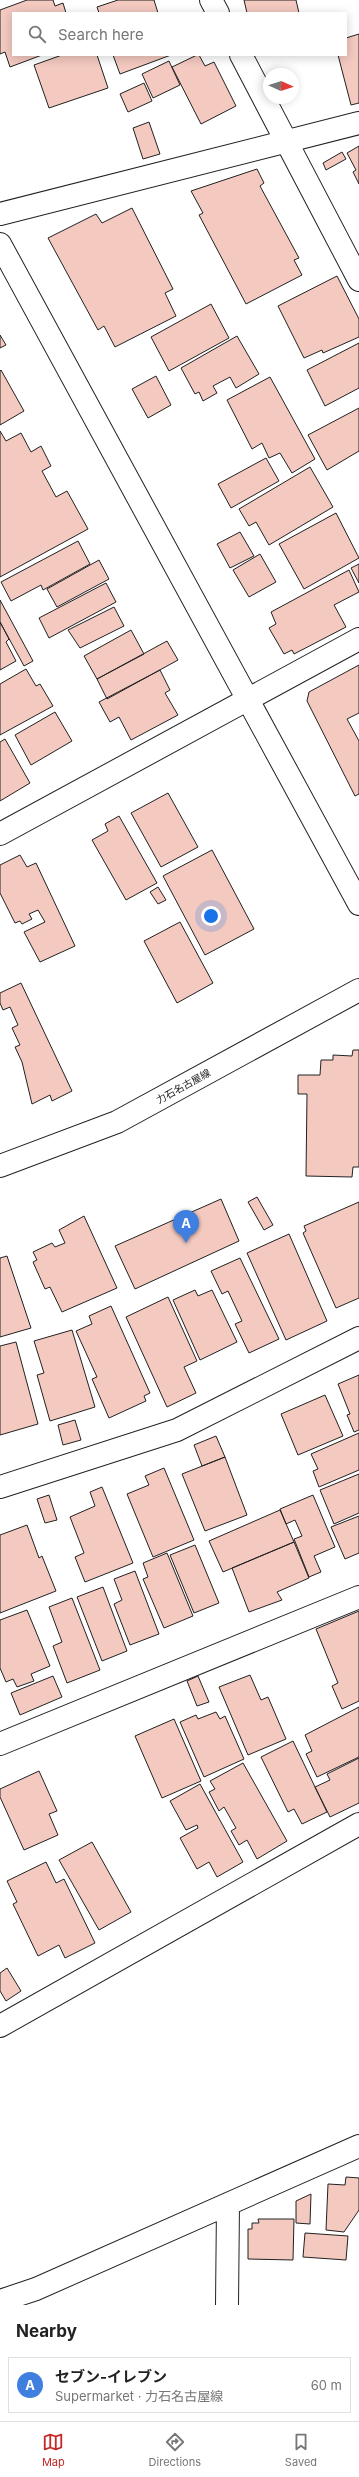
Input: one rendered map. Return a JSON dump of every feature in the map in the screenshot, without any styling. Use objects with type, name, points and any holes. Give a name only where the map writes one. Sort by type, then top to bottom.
[{"type":"street","points":[[210,0],[217,12]]},
{"type":"street","points":[[242,56],[288,142],[359,280]]},
{"type":"street","points":[[0,214],[359,123]]},
{"type":"street","points":[[0,244],[359,904]]},
{"type":"street","points":[[0,834],[359,639]]},
{"type":"street","name":"力石名古屋線","points":[[0,1166],[117,1122],[359,990]]},
{"type":"street","points":[[0,1487],[177,1430],[359,1338]]},
{"type":"street","points":[[0,1744],[359,1597]]},
{"type":"street","points":[[0,2026],[359,1824]]},
{"type":"street","points":[[0,2301],[36,2289],[359,2146]]},
{"type":"street","points":[[227,2305],[228,2204]]},
{"type":"building","points":[[27,0],[53,0],[55,6],[63,3],[66,12],[12,12],[12,56],[39,56],[10,67],[5,52],[0,54],[0,10]]},
{"type":"building","points":[[118,0],[154,0],[158,12],[99,12],[97,7]]},
{"type":"building","points":[[244,0],[296,0],[299,12],[247,12]]},
{"type":"building","points":[[359,34],[359,103],[351,105],[338,56],[347,56],[347,38]]},
{"type":"building","points":[[59,56],[97,56],[108,88],[49,108],[34,65]]},
{"type":"building","points":[[113,56],[168,56],[120,74]]},
{"type":"building","points":[[195,56],[200,56],[205,66],[214,62],[236,106],[201,124],[172,67]]},
{"type":"building","points":[[169,61],[180,85],[153,98],[142,74]]},
{"type":"building","points":[[144,83],[152,101],[128,112],[120,94]]},
{"type":"building","points":[[149,122],[160,154],[143,159],[133,128]]},
{"type":"building","points":[[359,146],[359,184],[353,172],[356,170],[347,153]]},
{"type":"building","points":[[342,152],[346,159],[326,170],[323,163]]},
{"type":"building","points":[[257,169],[264,183],[260,186],[299,258],[294,260],[302,275],[246,304],[199,215],[203,213],[191,191]]},
{"type":"building","points":[[132,208],[173,289],[165,293],[176,316],[115,347],[104,326],[98,330],[48,238],[96,214],[102,223]]},
{"type":"building","points":[[337,276],[359,319],[359,337],[323,353],[322,350],[304,358],[278,306]]},
{"type":"building","points":[[211,304],[229,338],[169,371],[151,337]]},
{"type":"building","points":[[0,335],[6,345],[0,348]]},
{"type":"building","points":[[237,336],[259,374],[236,388],[230,377],[213,386],[217,393],[203,401],[199,392],[195,394],[181,368]]},
{"type":"building","points":[[359,343],[359,388],[325,406],[307,370]]},
{"type":"building","points":[[1,370],[24,411],[0,425],[0,371]]},
{"type":"building","points":[[156,376],[171,405],[148,418],[132,389]]},
{"type":"building","points":[[270,377],[315,459],[292,473],[280,453],[269,458],[262,443],[252,449],[227,400]]},
{"type":"building","points":[[359,408],[359,451],[327,470],[308,435]]},
{"type":"building","points":[[0,431],[6,441],[21,433],[31,452],[41,446],[51,466],[42,471],[56,497],[67,491],[88,529],[0,577]]},
{"type":"building","points":[[266,458],[279,481],[231,508],[218,484]]},
{"type":"building","points":[[310,467],[333,507],[269,545],[256,522],[249,526],[239,509]]},
{"type":"building","points":[[336,513],[359,558],[304,589],[279,544]]},
{"type":"building","points":[[240,532],[254,556],[230,568],[217,544]]},
{"type":"building","points":[[78,541],[90,564],[43,590],[41,585],[11,601],[1,582]]},
{"type":"building","points":[[260,554],[276,582],[249,597],[233,570]]},
{"type":"building","points":[[99,560],[109,579],[57,607],[47,589]]},
{"type":"building","points":[[359,564],[359,583],[351,568]]},
{"type":"building","points":[[349,570],[359,592],[334,605],[346,627],[294,654],[292,650],[284,654],[269,628],[276,624],[271,612]]},
{"type":"building","points":[[106,583],[116,602],[49,638],[39,618]]},
{"type":"building","points":[[0,600],[33,661],[24,666],[0,622]]},
{"type":"building","points":[[114,607],[124,626],[80,648],[68,630]]},
{"type":"building","points":[[0,622],[9,639],[6,642],[16,661],[0,670]]},
{"type":"building","points":[[131,630],[144,654],[97,679],[84,656]]},
{"type":"building","points":[[167,641],[178,660],[107,699],[97,679]]},
{"type":"building","points":[[359,665],[359,713],[347,719],[359,741],[359,794],[355,796],[307,701],[309,692]]},
{"type":"building","points":[[26,669],[36,686],[40,684],[53,706],[0,735],[0,684]]},
{"type":"building","points":[[160,670],[170,690],[165,693],[178,715],[131,740],[119,717],[110,722],[99,702]]},
{"type":"building","points":[[55,712],[72,741],[31,765],[15,735]]},
{"type":"building","points":[[5,739],[30,783],[0,801],[0,742]]},
{"type":"building","points":[[168,793],[198,847],[161,867],[131,813]]},
{"type":"building","points":[[119,816],[157,883],[126,900],[92,840],[108,831],[105,824]]},
{"type":"building","points":[[212,850],[254,929],[205,955],[163,876]]},
{"type":"building","points":[[20,855],[27,867],[36,863],[75,946],[40,962],[24,932],[45,922],[38,910],[29,914],[32,919],[22,924],[20,921],[15,923],[0,893],[0,865]]},
{"type":"building","points":[[158,887],[166,900],[158,904],[150,892]]},
{"type":"building","points":[[180,922],[213,983],[177,1003],[144,941]]},
{"type":"building","points":[[21,983],[72,1091],[52,1101],[50,1095],[32,1104],[22,1062],[15,1047],[20,1045],[12,1028],[18,1025],[10,1007],[3,1010],[0,1003],[0,993]]},
{"type":"building","points":[[353,1050],[359,1050],[359,1167],[353,1167],[352,1177],[306,1176],[307,1094],[298,1094],[298,1075],[320,1075],[321,1060],[333,1060],[333,1055],[352,1056]]},
{"type":"building","points":[[257,1197],[273,1225],[264,1230],[248,1202]]},
{"type":"building","points":[[221,1199],[239,1241],[135,1289],[115,1246]]},
{"type":"building","points":[[359,1202],[359,1298],[336,1308],[303,1233],[306,1231],[304,1226]]},
{"type":"building","points":[[84,1216],[117,1288],[62,1312],[50,1287],[45,1289],[33,1262],[37,1260],[33,1252],[52,1243],[55,1247],[65,1243],[59,1230]]},
{"type":"building","points":[[289,1234],[327,1321],[286,1340],[247,1253]]},
{"type":"building","points":[[7,1256],[31,1328],[0,1337],[0,1258]]},
{"type":"building","points":[[240,1258],[279,1339],[249,1353],[235,1324],[242,1321],[228,1291],[222,1294],[211,1271]]},
{"type":"building","points":[[195,1290],[198,1296],[212,1290],[237,1342],[200,1360],[173,1300]]},
{"type":"building","points":[[168,1297],[197,1361],[184,1367],[196,1393],[167,1407],[126,1317]]},
{"type":"building","points":[[111,1306],[150,1393],[144,1396],[146,1401],[109,1418],[92,1379],[97,1377],[76,1331],[92,1324],[89,1316]]},
{"type":"building","points":[[72,1330],[95,1407],[50,1421],[37,1375],[44,1373],[34,1341]]},
{"type":"building","points":[[16,1342],[38,1424],[0,1435],[0,1346]]},
{"type":"building","points":[[359,1375],[359,1430],[354,1432],[347,1415],[350,1414],[338,1384]]},
{"type":"building","points":[[325,1395],[343,1436],[298,1455],[281,1414]]},
{"type":"building","points":[[75,1420],[81,1440],[63,1445],[58,1425]]},
{"type":"building","points":[[359,1433],[359,1470],[319,1487],[313,1471],[318,1469],[311,1454]]},
{"type":"building","points":[[216,1436],[225,1457],[202,1466],[194,1445]]},
{"type":"building","points":[[225,1457],[247,1515],[205,1531],[182,1474]]},
{"type":"building","points":[[164,1468],[194,1540],[153,1557],[127,1494],[149,1485],[145,1476]]},
{"type":"building","points":[[359,1474],[359,1513],[334,1524],[320,1490]]},
{"type":"building","points":[[102,1487],[133,1563],[85,1582],[75,1557],[84,1553],[70,1517],[95,1506],[90,1492]]},
{"type":"building","points":[[49,1495],[57,1520],[45,1523],[37,1499]]},
{"type":"building","points":[[313,1495],[335,1547],[314,1556],[321,1572],[309,1577],[294,1539],[302,1536],[295,1520],[286,1524],[280,1509]]},
{"type":"building","points":[[280,1510],[294,1542],[223,1572],[209,1541]]},
{"type":"building","points":[[359,1516],[359,1553],[345,1559],[331,1527]]},
{"type":"building","points":[[27,1525],[39,1558],[42,1556],[56,1591],[0,1613],[0,1535]]},
{"type":"building","points":[[294,1542],[309,1578],[277,1592],[282,1600],[249,1612],[232,1568]]},
{"type":"building","points":[[195,1545],[219,1603],[194,1613],[170,1555]]},
{"type":"building","points":[[167,1553],[193,1616],[164,1628],[143,1579],[148,1577],[143,1563]]},
{"type":"building","points":[[135,1571],[159,1634],[130,1645],[114,1604],[122,1600],[114,1579]]},
{"type":"building","points":[[103,1587],[127,1651],[102,1661],[77,1597]]},
{"type":"building","points":[[72,1598],[100,1670],[67,1683],[53,1646],[62,1642],[49,1607]]},
{"type":"building","points":[[27,1610],[50,1666],[31,1674],[34,1681],[17,1687],[13,1679],[6,1682],[0,1668],[0,1620]]},
{"type":"building","points":[[359,1611],[359,1701],[342,1709],[332,1686],[338,1683],[316,1629]]},
{"type":"building","points":[[250,1675],[261,1700],[268,1697],[286,1739],[248,1755],[219,1687]]},
{"type":"building","points":[[53,1676],[62,1697],[20,1715],[11,1693]]},
{"type":"building","points":[[198,1676],[209,1702],[197,1706],[187,1681]]},
{"type":"building","points":[[359,1707],[359,1757],[317,1777],[306,1754],[312,1751],[305,1735]]},
{"type":"building","points":[[216,1712],[220,1719],[225,1716],[244,1759],[204,1777],[180,1722],[196,1715],[198,1719]]},
{"type":"building","points":[[174,1719],[201,1781],[162,1798],[135,1736]]},
{"type":"building","points":[[293,1741],[327,1812],[302,1824],[294,1809],[288,1812],[261,1757]]},
{"type":"building","points":[[359,1758],[359,1803],[330,1817],[315,1787],[330,1780],[327,1774]]},
{"type":"building","points":[[243,1763],[287,1841],[257,1859],[247,1840],[239,1845],[231,1831],[236,1828],[224,1807],[219,1811],[209,1792],[215,1789],[210,1781]]},
{"type":"building","points":[[39,1771],[57,1811],[49,1814],[58,1835],[24,1850],[0,1797],[0,1789]]},
{"type":"building","points":[[200,1784],[243,1862],[217,1877],[209,1862],[197,1869],[180,1838],[198,1828],[197,1825],[186,1830],[170,1801]]},
{"type":"building","points":[[92,1842],[131,1912],[99,1930],[59,1860]]},
{"type":"building","points":[[46,1862],[56,1883],[64,1879],[95,1943],[65,1958],[59,1945],[38,1956],[13,1904],[17,1902],[7,1881]]},
{"type":"building","points":[[7,1968],[21,1991],[6,2001],[0,1991],[0,1973]]},
{"type":"building","points":[[346,2177],[359,2178],[359,2210],[344,2232],[326,2230],[328,2184],[345,2185]]},
{"type":"building","points":[[311,2194],[310,2224],[296,2223],[296,2201]]},
{"type":"building","points":[[258,2219],[294,2219],[293,2260],[248,2259],[248,2229],[252,2229],[252,2223],[259,2223]]},
{"type":"building","points":[[305,2233],[348,2236],[346,2260],[303,2257]]},
{"type":"place","name":"セブン-イレブン","points":[[186,1243]]}]
